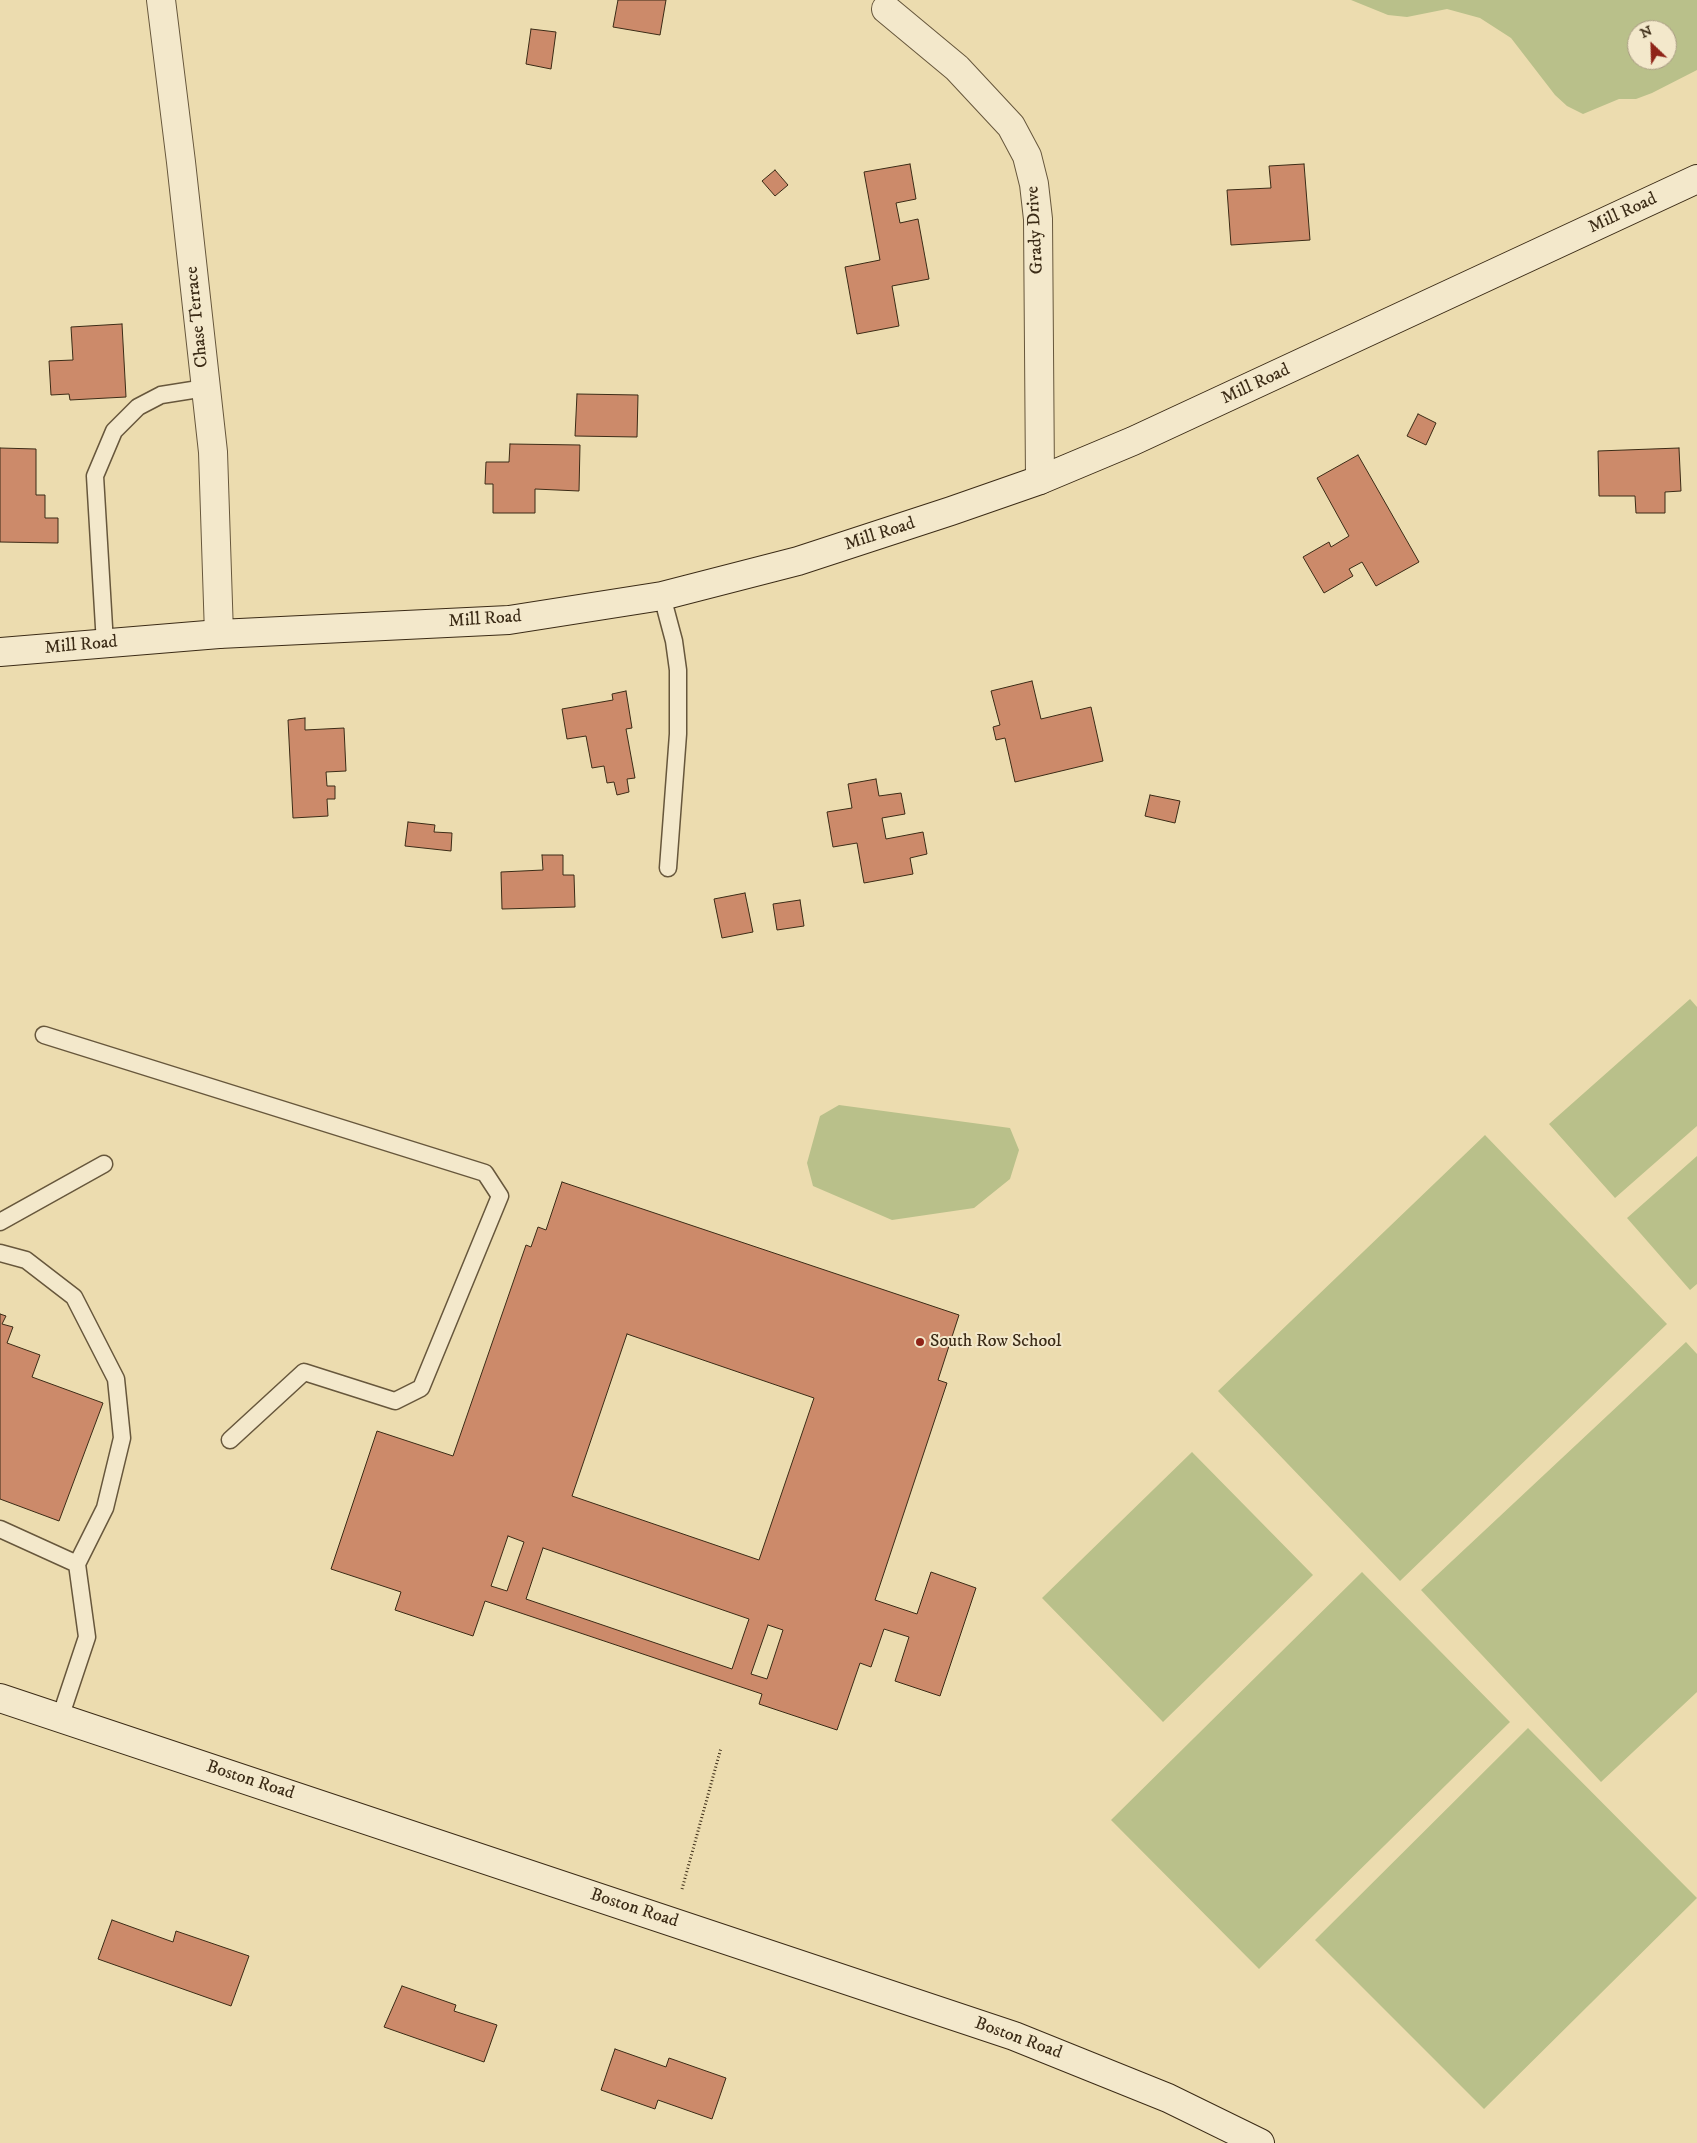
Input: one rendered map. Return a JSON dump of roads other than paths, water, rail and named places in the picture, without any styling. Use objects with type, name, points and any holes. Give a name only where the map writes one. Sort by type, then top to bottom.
[{"type":"main road","name":"Chase Terrace","points":[[161,0],[185,192],[213,452],[219,634]]},
{"type":"main road","name":"Grady Drive","points":[[886,9],[957,68],[1011,126],[1027,156],[1034,184],[1038,218],[1040,480]]},
{"type":"main road","name":"Mill Road","points":[[0,652],[219,634],[509,620],[662,596],[798,561],[865,541],[1040,480],[1163,428],[1697,179]]},
{"type":"main road","name":"Boston Road","points":[[0,1698],[1014,2036],[1168,2098],[1260,2143]]},
{"type":"lane","points":[[105,644],[96,476],[114,430],[138,407],[161,395],[205,388]]},
{"type":"lane","points":[[662,596],[674,641],[678,670],[678,734],[668,868]]},
{"type":"lane","points":[[44,1034],[485,1173],[500,1196],[421,1388],[395,1402],[304,1372],[230,1440]]},
{"type":"lane","points":[[0,1222],[104,1164]]},
{"type":"lane","points":[[0,1253],[26,1260],[74,1297],[116,1379],[122,1438],[105,1508],[77,1564],[87,1637],[60,1718]]},
{"type":"lane","points":[[0,1529],[77,1564]]},
{"type":"place","name":"South Row School","points":[[920,1342]]}]
